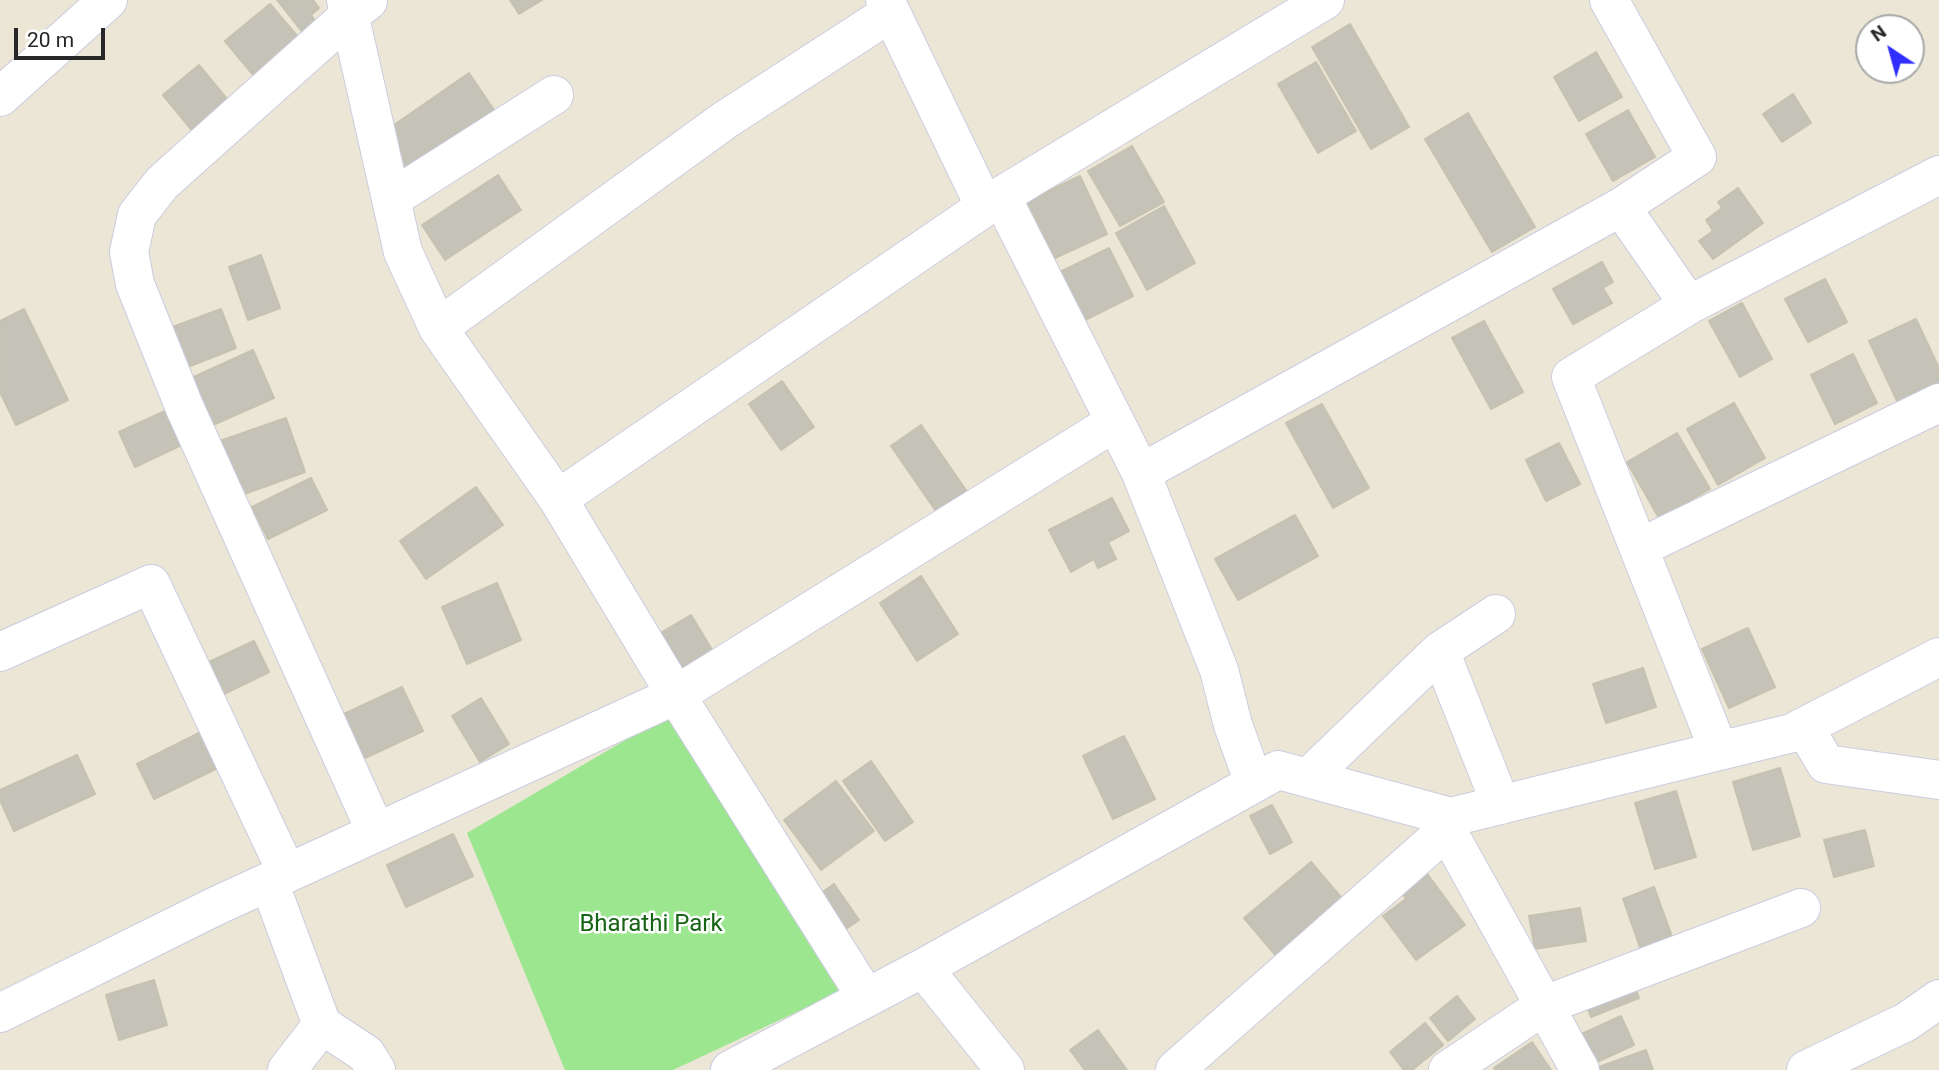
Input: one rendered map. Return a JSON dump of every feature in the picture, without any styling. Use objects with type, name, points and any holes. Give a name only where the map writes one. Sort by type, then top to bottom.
[{"type":"street","points":[[0,97],[108,0]]},
{"type":"street","points":[[558,499],[993,202],[1325,0]]},
{"type":"street","points":[[1141,473],[1621,207],[1697,157],[1609,0]]},
{"type":"street","points":[[356,5],[403,252],[438,328],[558,499],[676,695],[866,997]]},
{"type":"street","points":[[356,5],[162,183],[137,215],[129,252],[135,284],[184,406],[376,832]]},
{"type":"street","points":[[438,328],[725,120],[888,7],[1141,473],[1219,670],[1233,725],[1254,783]]},
{"type":"street","points":[[391,199],[554,95]]},
{"type":"street","points":[[1719,751],[1572,377],[1689,305],[1939,175]]},
{"type":"street","points":[[1621,207],[1689,305]]},
{"type":"street","points":[[1639,548],[1939,403]]},
{"type":"street","points":[[0,1013],[278,878],[676,695],[1115,422]]},
{"type":"street","points":[[0,652],[151,584],[278,878],[322,1025],[366,1054],[376,1070]]},
{"type":"street","points":[[1308,778],[1440,651],[1496,614]]},
{"type":"street","points":[[1440,651],[1501,805]]},
{"type":"street","points":[[1175,1070],[1442,822],[1451,817],[1792,733],[1939,657]]},
{"type":"street","points":[[1804,727],[1826,764],[1939,780]]},
{"type":"street","points":[[730,1070],[923,968],[1278,770],[1442,822],[1580,1070]]},
{"type":"street","points":[[1448,1070],[1545,1005],[1801,908]]},
{"type":"street","points":[[923,968],[1005,1070]]},
{"type":"street","points":[[1806,1070],[1906,1022],[1939,999]]},
{"type":"street","points":[[287,1070],[322,1025]]},
{"type":"green space","name":"Bharathi Park","points":[[675,711],[850,987],[673,1070],[565,1070],[467,833]]},
{"type":"building","points":[[277,0],[313,0],[319,8],[311,15],[321,28],[308,39]]},
{"type":"building","points":[[510,0],[542,0],[519,14]]},
{"type":"building","points":[[270,4],[304,44],[259,82],[225,41]]},
{"type":"building","points":[[1350,24],[1409,127],[1371,149],[1312,47]]},
{"type":"building","points":[[1596,52],[1622,97],[1579,121],[1554,77]]},
{"type":"building","points":[[1316,62],[1356,131],[1318,153],[1278,84]]},
{"type":"building","points":[[199,65],[231,104],[195,134],[163,95]]},
{"type":"building","points":[[469,73],[498,116],[410,177],[381,134]]},
{"type":"building","points":[[1793,94],[1811,123],[1782,142],[1763,114]]},
{"type":"building","points":[[1628,110],[1655,157],[1613,181],[1586,134]]},
{"type":"building","points":[[1468,113],[1535,227],[1492,252],[1425,139]]},
{"type":"building","points":[[1132,146],[1164,202],[1120,226],[1088,171]]},
{"type":"building","points":[[498,175],[521,210],[445,260],[422,225]]},
{"type":"building","points":[[1080,176],[1107,234],[1055,258],[1027,201]]},
{"type":"building","points":[[1738,188],[1763,223],[1713,259],[1699,241],[1713,231],[1706,220],[1722,208],[1718,202]]},
{"type":"building","points":[[1164,206],[1195,263],[1147,290],[1116,233]]},
{"type":"building","points":[[1109,248],[1133,296],[1079,323],[1054,275]]},
{"type":"building","points":[[261,255],[280,308],[248,320],[229,267]]},
{"type":"building","points":[[1602,262],[1613,282],[1603,288],[1612,303],[1573,324],[1553,289]]},
{"type":"building","points":[[1825,279],[1847,322],[1808,342],[1785,299]]},
{"type":"building","points":[[1742,303],[1772,359],[1740,377],[1709,321]]},
{"type":"building","points":[[24,309],[68,400],[16,425],[0,392],[0,321]]},
{"type":"building","points":[[221,309],[236,348],[185,368],[170,328]]},
{"type":"building","points":[[1916,319],[1939,368],[1939,386],[1899,405],[1869,341]]},
{"type":"building","points":[[1484,321],[1523,392],[1491,409],[1452,338]]},
{"type":"building","points":[[253,350],[274,398],[206,428],[185,381]]},
{"type":"building","points":[[1853,354],[1877,403],[1835,424],[1811,375]]},
{"type":"building","points":[[782,381],[814,427],[781,450],[749,404]]},
{"type":"building","points":[[1734,403],[1765,458],[1718,485],[1687,429]]},
{"type":"building","points":[[1322,404],[1369,488],[1333,508],[1286,423]]},
{"type":"building","points":[[174,407],[190,441],[135,467],[119,432]]},
{"type":"building","points":[[286,418],[305,472],[236,497],[217,442]]},
{"type":"building","points":[[921,425],[970,496],[940,517],[891,446]]},
{"type":"building","points":[[1677,433],[1710,489],[1659,518],[1627,462]]},
{"type":"building","points":[[1559,443],[1580,484],[1546,501],[1526,460]]},
{"type":"building","points":[[311,478],[327,510],[268,539],[252,507]]},
{"type":"building","points":[[476,487],[503,525],[426,579],[400,541]]},
{"type":"building","points":[[1112,498],[1129,531],[1108,542],[1116,559],[1098,568],[1094,559],[1071,572],[1049,530]]},
{"type":"building","points":[[1295,515],[1318,556],[1238,600],[1215,559]]},
{"type":"building","points":[[921,576],[958,634],[917,661],[880,603]]},
{"type":"building","points":[[497,583],[521,640],[467,664],[442,607]]},
{"type":"building","points":[[691,615],[714,653],[680,674],[657,635]]},
{"type":"building","points":[[1748,628],[1775,687],[1729,708],[1702,649]]},
{"type":"building","points":[[254,641],[269,672],[224,694],[209,662]]},
{"type":"building","points":[[1643,668],[1656,707],[1606,723],[1593,684]]},
{"type":"building","points":[[402,687],[423,731],[350,765],[329,721]]},
{"type":"building","points":[[481,698],[509,744],[480,762],[452,716]]},
{"type":"building","points":[[209,728],[226,764],[154,799],[137,764]]},
{"type":"building","points":[[1124,736],[1155,799],[1113,819],[1083,756]]},
{"type":"building","points":[[77,755],[95,794],[14,831],[0,800],[0,790]]},
{"type":"building","points":[[871,761],[913,822],[885,841],[843,781]]},
{"type":"building","points":[[1780,768],[1800,836],[1753,850],[1733,782]]},
{"type":"building","points":[[836,781],[874,831],[821,870],[784,820]]},
{"type":"building","points":[[1676,791],[1696,857],[1655,869],[1635,803]]},
{"type":"building","points":[[1272,805],[1292,842],[1270,854],[1250,816]]},
{"type":"building","points":[[1865,830],[1874,866],[1834,877],[1824,840]]},
{"type":"building","points":[[453,834],[473,876],[406,907],[387,865]]},
{"type":"building","points":[[1311,862],[1345,902],[1278,958],[1244,918]]},
{"type":"building","points":[[1425,871],[1465,925],[1416,960],[1383,916],[1406,899],[1402,893],[1415,884],[1412,880]]},
{"type":"building","points":[[834,884],[859,920],[837,935],[813,899]]},
{"type":"building","points":[[1654,887],[1674,942],[1642,953],[1623,899]]},
{"type":"building","points":[[1580,908],[1586,941],[1535,949],[1529,916]]},
{"type":"building","points":[[1632,978],[1639,998],[1591,1017],[1583,996]]},
{"type":"building","points":[[154,980],[167,1025],[119,1040],[106,995]]},
{"type":"building","points":[[1457,996],[1475,1019],[1448,1041],[1430,1018]]},
{"type":"building","points":[[1621,1016],[1634,1045],[1588,1066],[1575,1037]]},
{"type":"building","points":[[1425,1023],[1443,1045],[1412,1070],[1404,1070],[1390,1052]]},
{"type":"building","points":[[1098,1030],[1127,1070],[1085,1070],[1070,1050]]},
{"type":"building","points":[[1532,1042],[1551,1070],[1495,1070],[1494,1068]]},
{"type":"building","points":[[1646,1050],[1653,1070],[1596,1068]]}]
